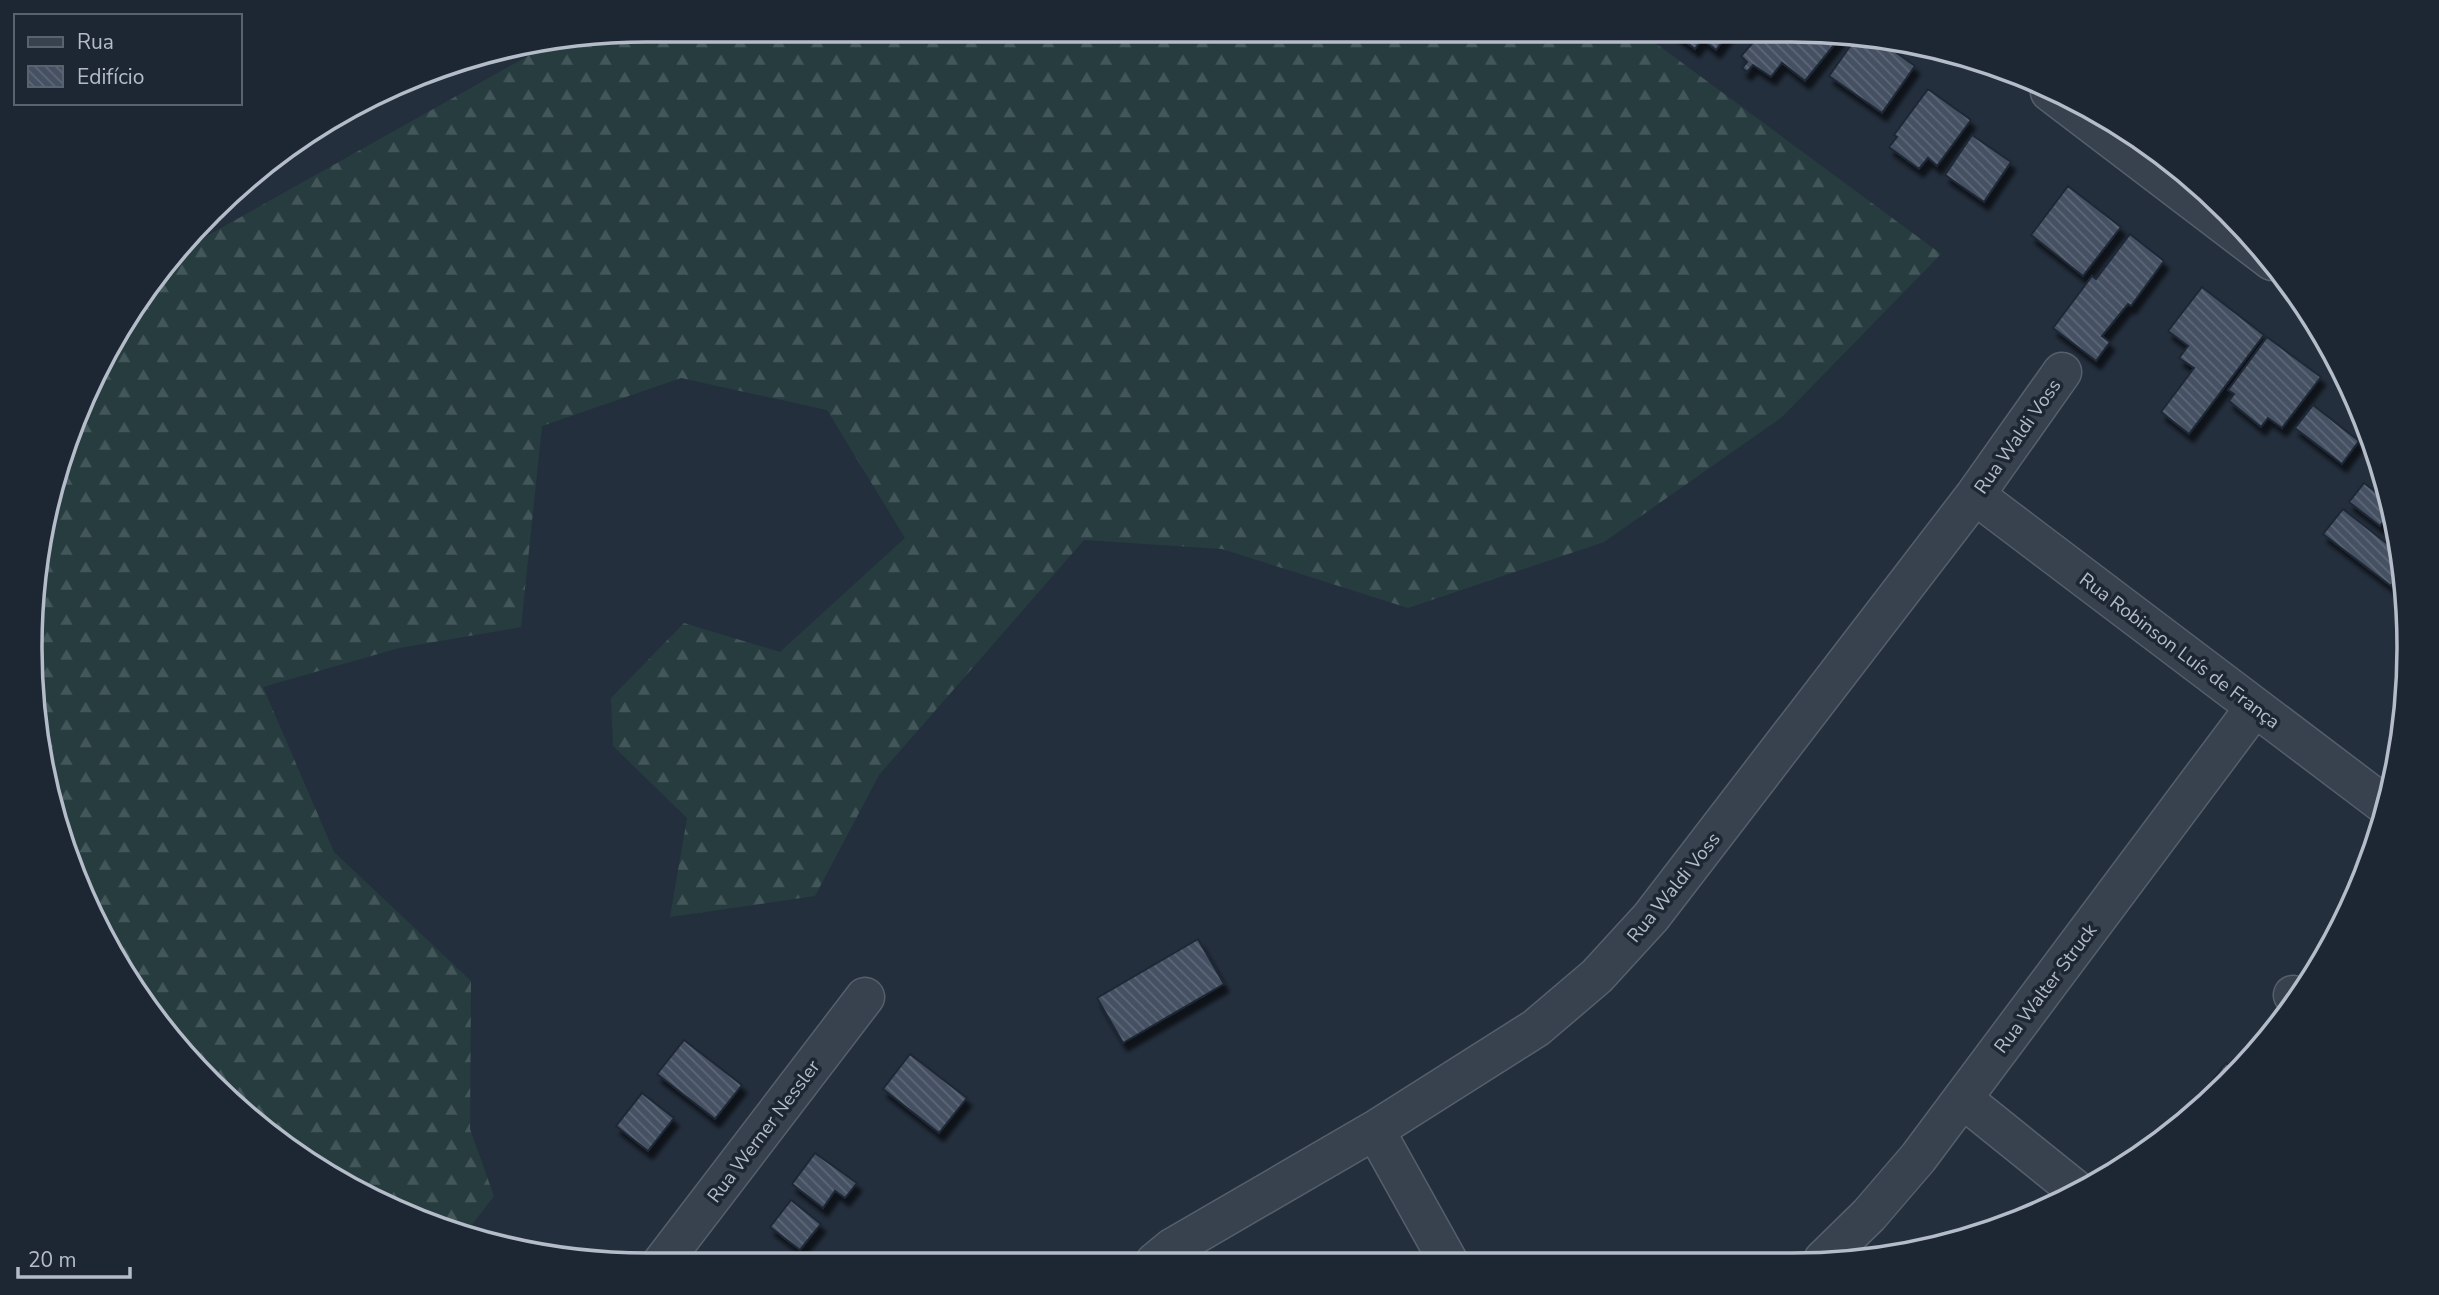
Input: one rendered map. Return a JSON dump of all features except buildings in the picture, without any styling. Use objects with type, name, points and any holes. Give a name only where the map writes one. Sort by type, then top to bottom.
[{"type":"street","points":[[2083,117],[2228,227]]},
{"type":"street","name":"Rua Waldi Voss","points":[[1166,1253],[1375,1130],[1536,1028],[1597,976],[1651,917],[1975,495],[2062,372]]},
{"type":"street","name":"Rua Robinson Luís de França","points":[[1975,495],[2377,799]]},
{"type":"street","name":"Rua Walter Struck","points":[[1831,1252],[1869,1216],[1918,1158],[2255,707]]},
{"type":"street","name":"Rua Werner Nessler","points":[[669,1253],[865,998]]},
{"type":"street","points":[[1963,1099],[2070,1185]]},
{"type":"street","points":[[1375,1130],[1444,1253]]},
{"type":"green space","points":[[648,42],[1654,42],[1941,254],[1782,417],[1604,542],[1408,608],[1222,549],[1084,540],[879,775],[815,896],[670,917],[687,818],[613,746],[611,698],[684,623],[780,652],[905,538],[827,410],[681,378],[542,426],[521,627],[399,648],[263,687],[334,852],[471,981],[470,1129],[494,1196],[471,1226],[416,1207],[345,1172],[279,1128],[219,1076],[167,1016],[123,950],[88,879],[63,804],[47,727],[42,648],[47,568],[63,491],[88,416],[123,345],[167,279],[192,248],[205,237],[533,53],[568,47]]}]
